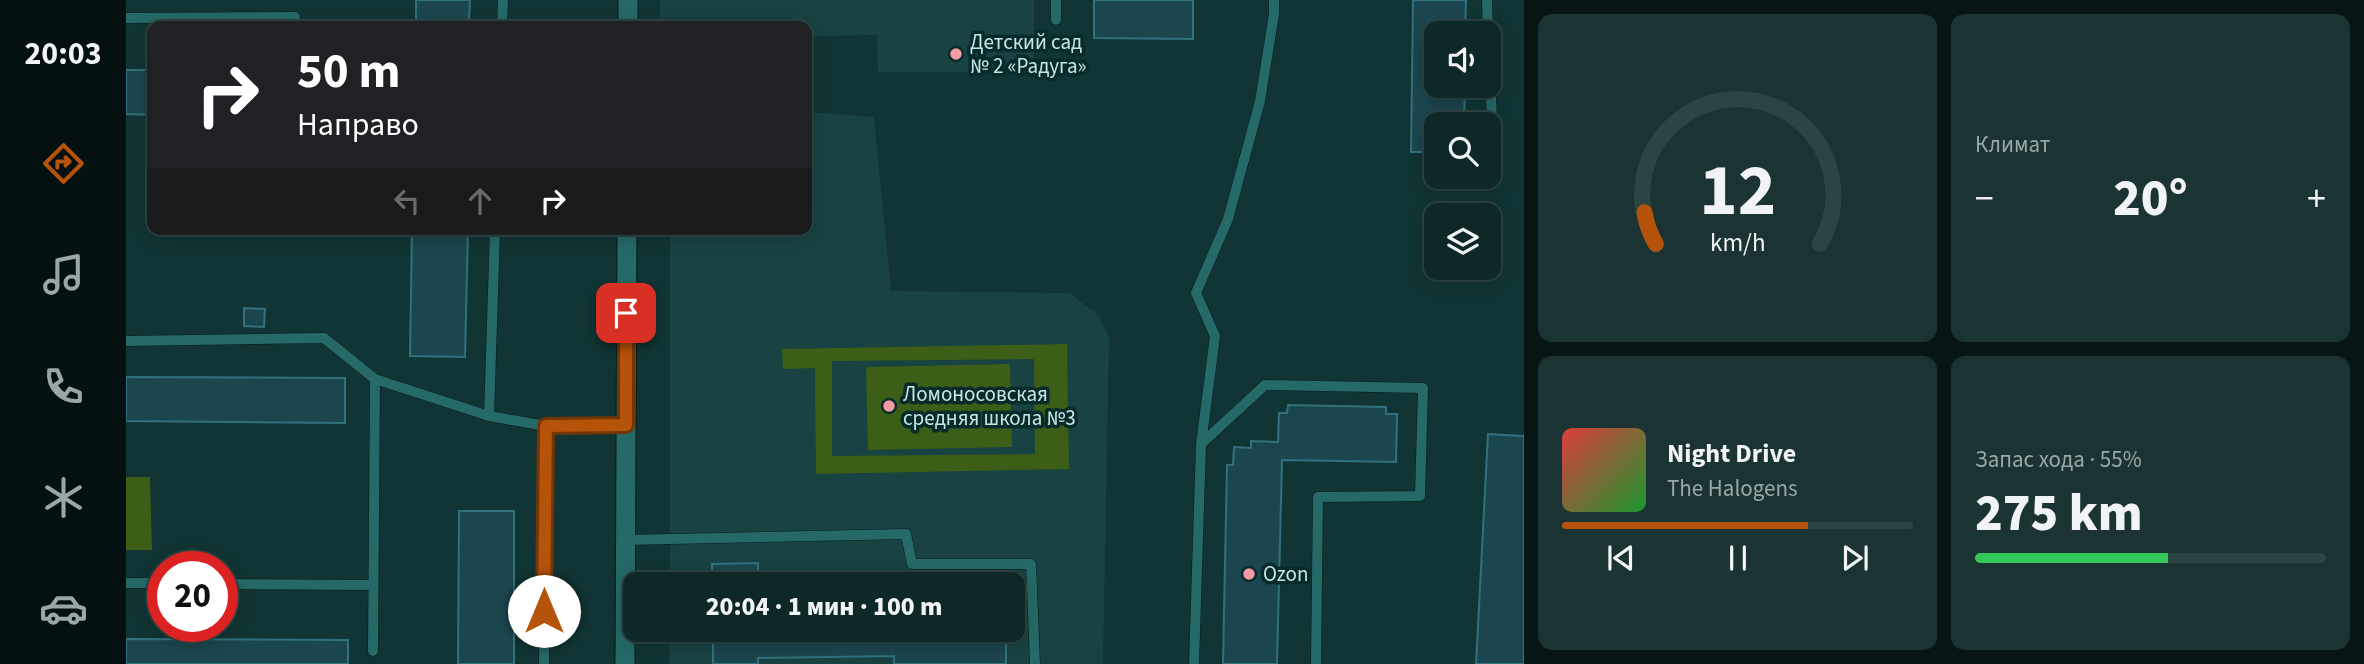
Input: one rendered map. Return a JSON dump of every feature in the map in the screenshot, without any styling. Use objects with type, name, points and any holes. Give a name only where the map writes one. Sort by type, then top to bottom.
[{"type":"street","points":[[628,0],[628,21]]},
{"type":"street","points":[[625,664],[627,235]]},
{"type":"lane","points":[[502,21],[503,0]]},
{"type":"lane","points":[[1056,0],[1056,20]]},
{"type":"lane","points":[[1194,664],[1200,444],[1214,335],[1196,293],[1228,219],[1260,101],[1274,0]]},
{"type":"lane","points":[[1487,0],[1488,21]]},
{"type":"lane","points":[[126,18],[295,17]]},
{"type":"lane","points":[[489,416],[495,235]]},
{"type":"lane","points":[[126,341],[324,338],[375,379],[489,416],[546,426],[626,425]]},
{"type":"lane","points":[[373,650],[375,379]]},
{"type":"lane","points":[[1200,444],[1265,385],[1423,388],[1420,496],[1318,497],[1316,664]]},
{"type":"lane","points":[[544,664],[546,426]]},
{"type":"lane","points":[[625,540],[906,534],[912,564],[1031,564],[1035,664]]},
{"type":"lane","points":[[126,583],[147,583]]},
{"type":"lane","points":[[238,584],[373,585]]},
{"type":"shaded area","name":"Детский сад № 2 «Радуга»","points":[[660,0],[1034,0],[1034,72],[878,72],[877,35],[812,36],[812,21],[660,21]]},
{"type":"shaded area","name":"Ломоносовская средняя школа №3","points":[[812,112],[874,117],[891,291],[1070,293],[1099,316],[1109,337],[1103,664],[669,664],[670,642],[1025,642],[1025,572],[670,572],[670,235],[812,235]]},
{"type":"green space","points":[[1067,344],[1069,469],[816,474],[815,368],[783,369],[782,349]],"holes":[[[1034,359],[1035,454],[832,456],[832,361]]]},
{"type":"green space","points":[[1010,364],[1012,447],[868,450],[866,367]]},
{"type":"green space","points":[[126,477],[150,477],[152,550],[126,550]]},
{"type":"building","points":[[416,0],[470,0],[469,20],[416,20]]},
{"type":"building","points":[[1094,0],[1193,0],[1193,39],[1094,38]]},
{"type":"building","points":[[1413,0],[1466,0],[1465,21],[1424,21],[1424,98],[1465,98],[1464,112],[1424,112],[1424,152],[1411,152]]},
{"type":"building","points":[[126,70],[147,70],[147,115],[126,114]]},
{"type":"building","points":[[412,235],[468,235],[465,357],[410,356]]},
{"type":"building","points":[[244,308],[265,309],[264,327],[244,326]]},
{"type":"building","points":[[126,377],[345,378],[345,423],[126,421]]},
{"type":"building","points":[[1288,405],[1386,407],[1386,414],[1397,414],[1396,462],[1282,460],[1277,664],[1223,664],[1227,465],[1233,465],[1234,447],[1251,448],[1251,441],[1278,442],[1279,413],[1287,413]]},
{"type":"building","points":[[1488,434],[1524,436],[1524,664],[1476,664]]},
{"type":"building","points":[[459,511],[514,511],[514,664],[458,664]]},
{"type":"building","points":[[758,563],[758,572],[712,572],[712,564]]},
{"type":"building","points":[[126,639],[147,639],[147,642],[348,640],[348,664],[126,664]]},
{"type":"building","points":[[713,642],[1006,642],[1006,664],[894,664],[894,656],[758,658],[758,664],[713,664]]},
{"type":"place","name":"Детский сад № 2 «Радуга»","points":[[956,54]]},
{"type":"place","name":"Ломоносовская средняя школа №3","points":[[889,406]]},
{"type":"place","name":"Ozon","points":[[1249,574]]},
{"type":"route","points":[[544,611],[546,426],[626,425],[626,313]]}]
